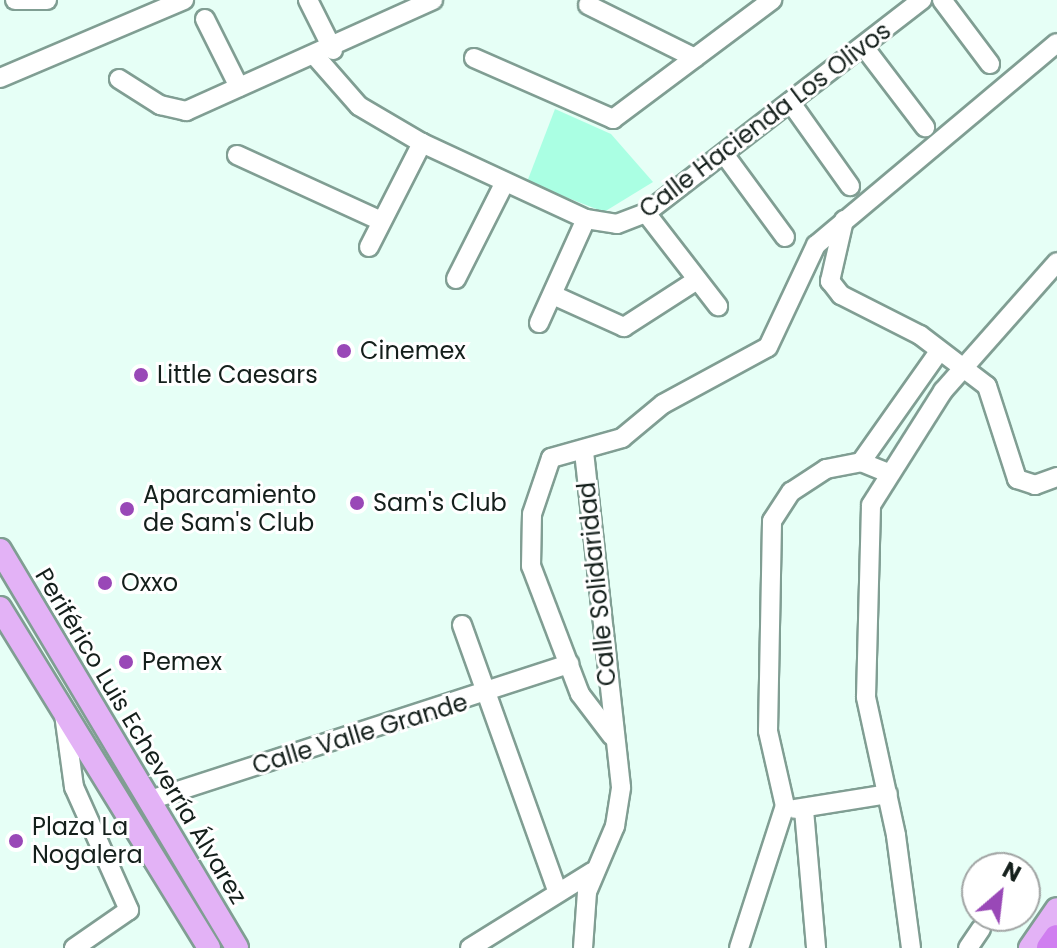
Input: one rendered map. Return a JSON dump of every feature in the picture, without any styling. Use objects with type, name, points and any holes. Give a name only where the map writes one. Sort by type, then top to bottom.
[{"type":"highway","points":[[1050,948],[1057,938]]},
{"type":"main road","name":"Periférico Luis Echeverría Álvarez","points":[[0,550],[237,948]]},
{"type":"main road","points":[[0,608],[209,948]]},
{"type":"main road","points":[[1030,948],[1057,909]]},
{"type":"street","points":[[15,0],[47,0]]},
{"type":"street","points":[[0,78],[184,0]]},
{"type":"street","name":"Calle Hacienda Los Olivos","points":[[308,0],[324,53],[359,106],[422,143],[504,184],[586,219],[617,224],[646,213],[922,0]]},
{"type":"street","points":[[474,58],[613,119],[772,0]]},
{"type":"street","points":[[942,0],[990,64]]},
{"type":"street","points":[[119,79],[175,112],[324,53],[426,1]]},
{"type":"street","points":[[588,5],[695,58]]},
{"type":"street","points":[[205,19],[239,87]]},
{"type":"street","name":"Calle Solidaridad","points":[[592,872],[620,808],[584,452],[622,438],[663,404],[757,355],[788,305],[816,245],[1057,43]]},
{"type":"street","points":[[864,47],[925,127]]},
{"type":"street","points":[[791,103],[850,186]]},
{"type":"street","points":[[369,247],[422,143]]},
{"type":"street","points":[[724,154],[785,237]]},
{"type":"street","points":[[237,155],[381,221]]},
{"type":"street","points":[[456,279],[504,184]]},
{"type":"street","points":[[646,213],[718,306]]},
{"type":"street","points":[[539,323],[586,219]]},
{"type":"street","points":[[844,220],[830,281],[850,302],[920,335],[938,353],[963,365],[987,386],[1017,479],[1035,485],[1057,477]]},
{"type":"street","points":[[911,948],[888,794],[873,745],[865,666],[868,522],[888,473],[963,365],[1057,262]]},
{"type":"street","points":[[553,295],[624,327],[697,280]]},
{"type":"street","points":[[739,948],[785,806],[768,731],[770,529],[780,505],[806,480],[861,462],[938,353]]},
{"type":"street","points":[[584,452],[551,458],[528,549],[580,694],[612,736]]},
{"type":"street","points":[[861,462],[888,473]]},
{"type":"street","points":[[462,625],[557,891]]},
{"type":"street","name":"Calle Valle Grande","points":[[150,800],[486,695],[569,664]]},
{"type":"street","points":[[63,711],[74,787],[129,910],[74,948]]},
{"type":"street","points":[[785,806],[804,810],[888,794]]},
{"type":"street","points":[[804,810],[816,948]]},
{"type":"street","points":[[470,948],[592,872]]},
{"type":"street","points":[[583,948],[592,872]]},
{"type":"green space","points":[[555,109],[611,134],[653,182],[604,212],[527,182]]},
{"type":"place","name":"Cinemex","points":[[344,351]]},
{"type":"place","name":"Little Caesars","points":[[141,375]]},
{"type":"place","name":"Sam's Club","points":[[357,503]]},
{"type":"place","name":"Aparcamiento de Sam's Club","points":[[127,509]]},
{"type":"place","name":"Oxxo","points":[[105,583]]},
{"type":"place","name":"Pemex","points":[[126,662]]},
{"type":"place","name":"Plaza La Nogalera","points":[[16,841]]}]
